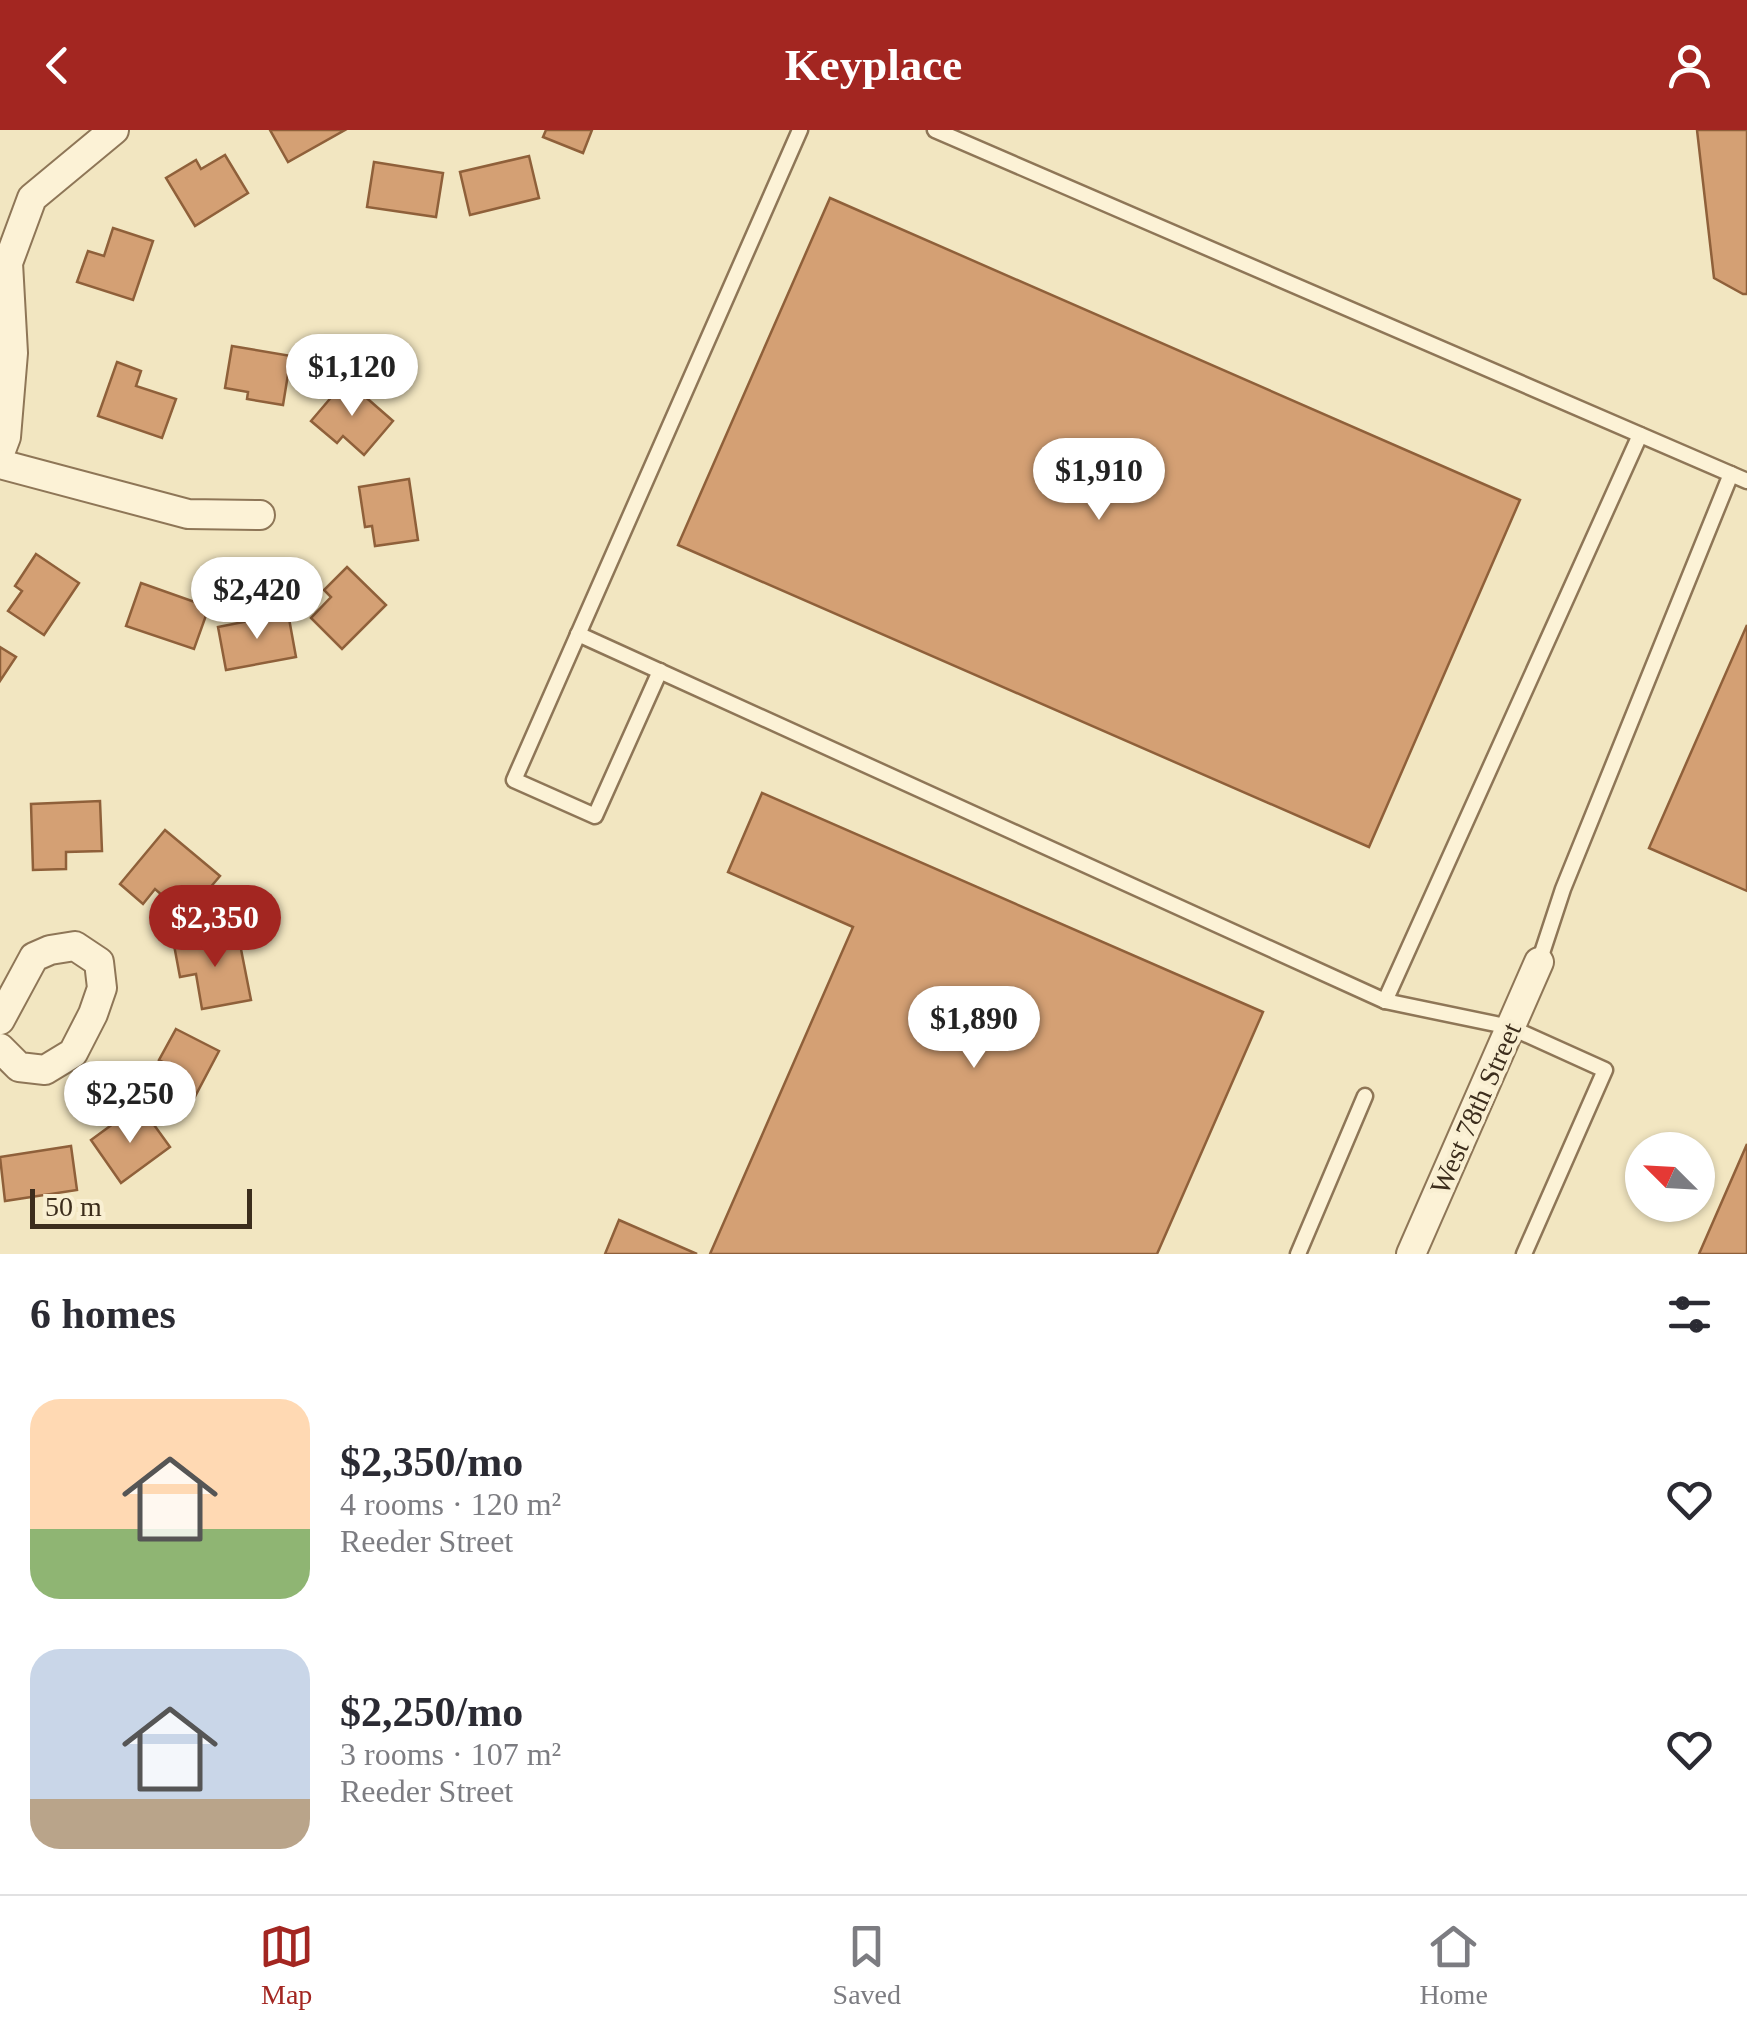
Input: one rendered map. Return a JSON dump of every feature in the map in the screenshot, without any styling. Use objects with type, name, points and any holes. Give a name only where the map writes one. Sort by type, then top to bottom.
[{"type":"street","points":[[0,453],[6,437],[13,353],[8,263],[32,198],[114,130]]},
{"type":"street","points":[[0,464],[188,514],[260,515]]},
{"type":"street","points":[[0,1020],[34,957],[75,946],[98,962],[102,988],[73,1053],[46,1070],[19,1067],[0,1048]]},
{"type":"street","name":"West 78th Street","points":[[1411,1254],[1539,962]]},
{"type":"lane","points":[[660,671],[595,816],[514,780],[800,130]]},
{"type":"lane","points":[[935,130],[1747,481]]},
{"type":"lane","points":[[1384,1001],[1640,435]]},
{"type":"lane","points":[[1539,962],[1563,888],[1731,474]]},
{"type":"lane","points":[[578,634],[1384,1001],[1510,1027],[1604,1070],[1524,1254]]},
{"type":"lane","points":[[1298,1254],[1365,1096]]},
{"type":"building","points":[[270,130],[345,130],[288,162]]},
{"type":"building","points":[[546,130],[592,130],[583,153],[543,137]]},
{"type":"building","points":[[1697,130],[1747,130],[1747,294],[1714,278]]},
{"type":"building","points":[[225,155],[248,193],[195,226],[166,178],[196,160],[201,169]]},
{"type":"building","points":[[529,156],[539,198],[470,215],[460,172]]},
{"type":"building","points":[[374,162],[443,173],[436,217],[367,207]]},
{"type":"building","points":[[830,198],[1520,500],[1369,847],[678,545]]},
{"type":"building","points":[[113,228],[153,241],[133,300],[77,282],[88,251],[104,256]]},
{"type":"building","points":[[232,346],[291,356],[283,405],[247,399],[248,392],[225,388]]},
{"type":"building","points":[[117,362],[141,371],[136,386],[176,399],[162,438],[98,416]]},
{"type":"building","points":[[346,380],[393,421],[364,455],[343,436],[337,443],[311,421]]},
{"type":"building","points":[[409,479],[418,540],[375,546],[372,526],[365,527],[359,487]]},
{"type":"building","points":[[36,554],[79,583],[44,635],[8,611],[22,591],[15,586]]},
{"type":"building","points":[[347,567],[386,605],[342,649],[311,618],[331,597],[324,590]]},
{"type":"building","points":[[141,583],[209,607],[194,649],[126,626]]},
{"type":"building","points":[[288,613],[296,657],[226,670],[218,627]]},
{"type":"building","points":[[1747,625],[1747,891],[1649,848]]},
{"type":"building","points":[[0,647],[16,657],[0,681]]},
{"type":"building","points":[[762,793],[1263,1012],[1157,1254],[710,1254],[853,927],[728,872]]},
{"type":"building","points":[[100,801],[102,851],[66,852],[66,869],[33,870],[31,804]]},
{"type":"building","points":[[165,830],[220,876],[186,916],[155,889],[143,904],[120,884]]},
{"type":"building","points":[[238,934],[251,1000],[202,1009],[196,974],[180,977],[174,945]]},
{"type":"building","points":[[176,1029],[219,1051],[190,1106],[152,1086],[165,1063],[159,1060]]},
{"type":"building","points":[[144,1111],[170,1147],[121,1183],[91,1140],[117,1121],[122,1127]]},
{"type":"building","points":[[1747,1144],[1747,1254],[1699,1254]]},
{"type":"building","points":[[71,1146],[77,1190],[5,1201],[0,1157]]},
{"type":"building","points":[[619,1220],[697,1254],[605,1254]]}]
